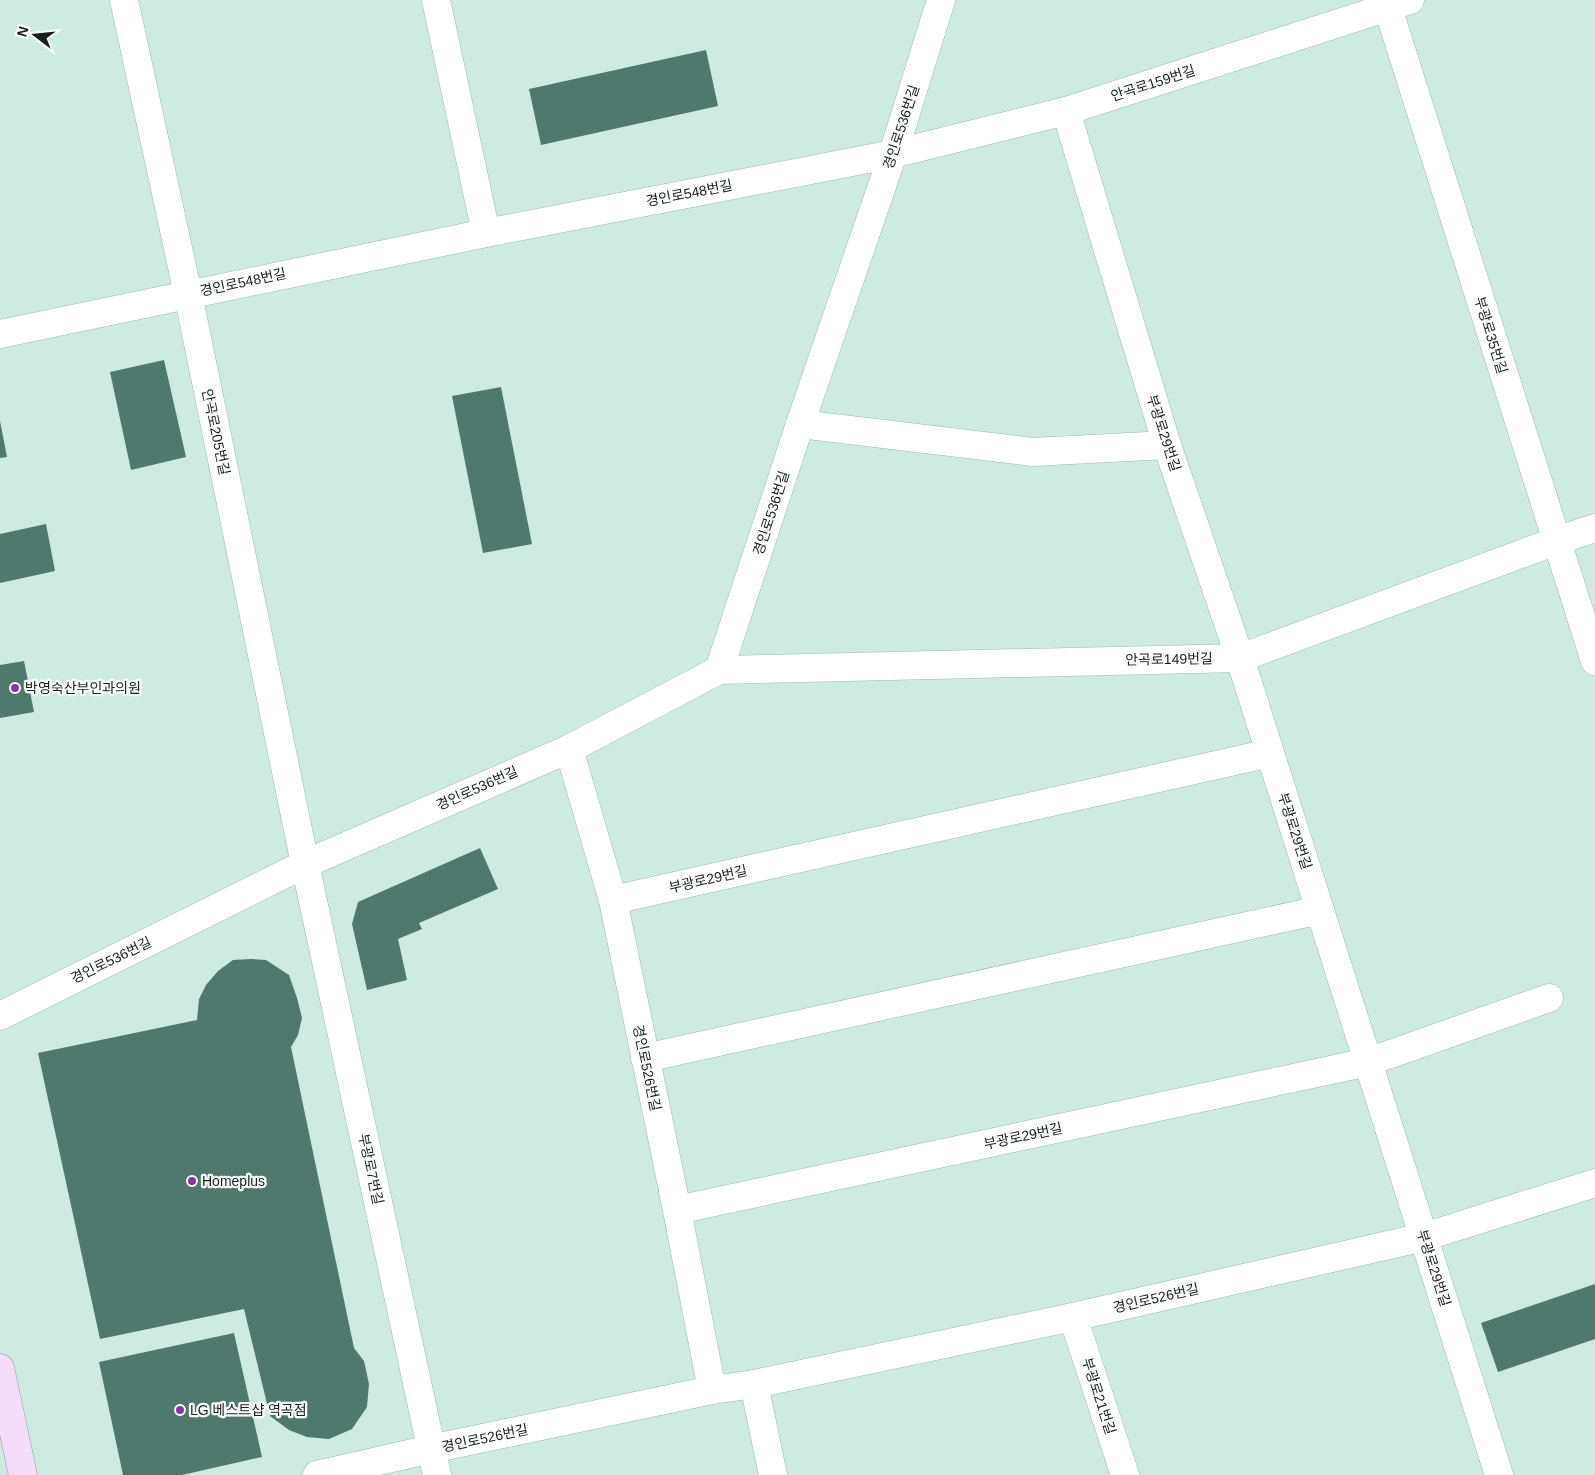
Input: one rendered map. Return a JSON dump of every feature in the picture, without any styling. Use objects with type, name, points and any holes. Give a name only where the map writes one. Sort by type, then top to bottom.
[{"type":"main road","points":[[0,1368],[23,1475]]},
{"type":"street","name":"안곡로205번길","points":[[124,0],[188,294],[305,864]]},
{"type":"street","points":[[436,0],[486,233]]},
{"type":"street","name":"경인로536번길","points":[[0,1016],[305,864],[569,748],[720,670],[800,424],[893,154],[941,0]]},
{"type":"street","name":"안곡로159번길","points":[[893,154],[1066,111],[1399,4]]},
{"type":"street","name":"부광로35번길","points":[[1399,4],[1556,541],[1595,661]]},
{"type":"street","name":"부광로29번길","points":[[1066,111],[1167,445],[1240,658],[1500,1475]]},
{"type":"street","name":"경인로548번길","points":[[0,334],[486,233],[893,154]]},
{"type":"street","points":[[800,424],[1033,452],[1167,445]]},
{"type":"street","name":"안곡로149번길","points":[[720,670],[1240,658],[1595,528]]},
{"type":"street","name":"경인로526번길","points":[[569,748],[613,900],[712,1390]]},
{"type":"street","name":"부광로29번길","points":[[613,900],[1270,753]]},
{"type":"street","name":"부광로7번길","points":[[305,864],[437,1475]]},
{"type":"street","points":[[645,1058],[1320,910]]},
{"type":"street","points":[[1368,1062],[1549,998]]},
{"type":"street","name":"부광로29번길","points":[[677,1210],[1368,1062]]},
{"type":"street","name":"경인로526번길","points":[[317,1475],[712,1390],[754,1384],[1073,1317],[1424,1237],[1595,1183]]},
{"type":"street","name":"부광로21번길","points":[[1073,1317],[1125,1475]]},
{"type":"street","points":[[754,1384],[773,1475]]},
{"type":"building","points":[[706,50],[718,106],[541,145],[529,89]]},
{"type":"building","points":[[164,360],[186,457],[131,470],[110,372]]},
{"type":"building","points":[[501,387],[532,544],[483,553],[452,396]]},
{"type":"building","points":[[0,421],[7,457],[0,458]]},
{"type":"building","points":[[46,524],[55,571],[0,583],[0,534]]},
{"type":"building","name":"박영숙산부인과의원","points":[[24,661],[34,712],[0,718],[0,665]]},
{"type":"building","points":[[480,848],[498,889],[419,923],[422,929],[398,939],[407,980],[367,990],[352,924],[358,902]]},
{"type":"building","name":"Homeplus","points":[[233,960],[266,960],[289,975],[297,998],[302,1018],[298,1035],[291,1047],[354,1348],[364,1361],[369,1384],[367,1407],[352,1429],[329,1439],[307,1437],[289,1430],[270,1416],[244,1309],[100,1339],[38,1053],[197,1020],[199,999],[206,985],[218,971]]},
{"type":"building","points":[[1595,1284],[1595,1339],[1498,1372],[1481,1323]]},
{"type":"building","name":"LG 베스트샵 역곡점","points":[[234,1333],[262,1457],[182,1475],[123,1475],[99,1362]]},
{"type":"place","name":"박영숙산부인과의원","points":[[15,688]]},
{"type":"place","name":"Homeplus","points":[[192,1181]]},
{"type":"place","name":"LG 베스트샵 역곡점","points":[[180,1410]]}]
